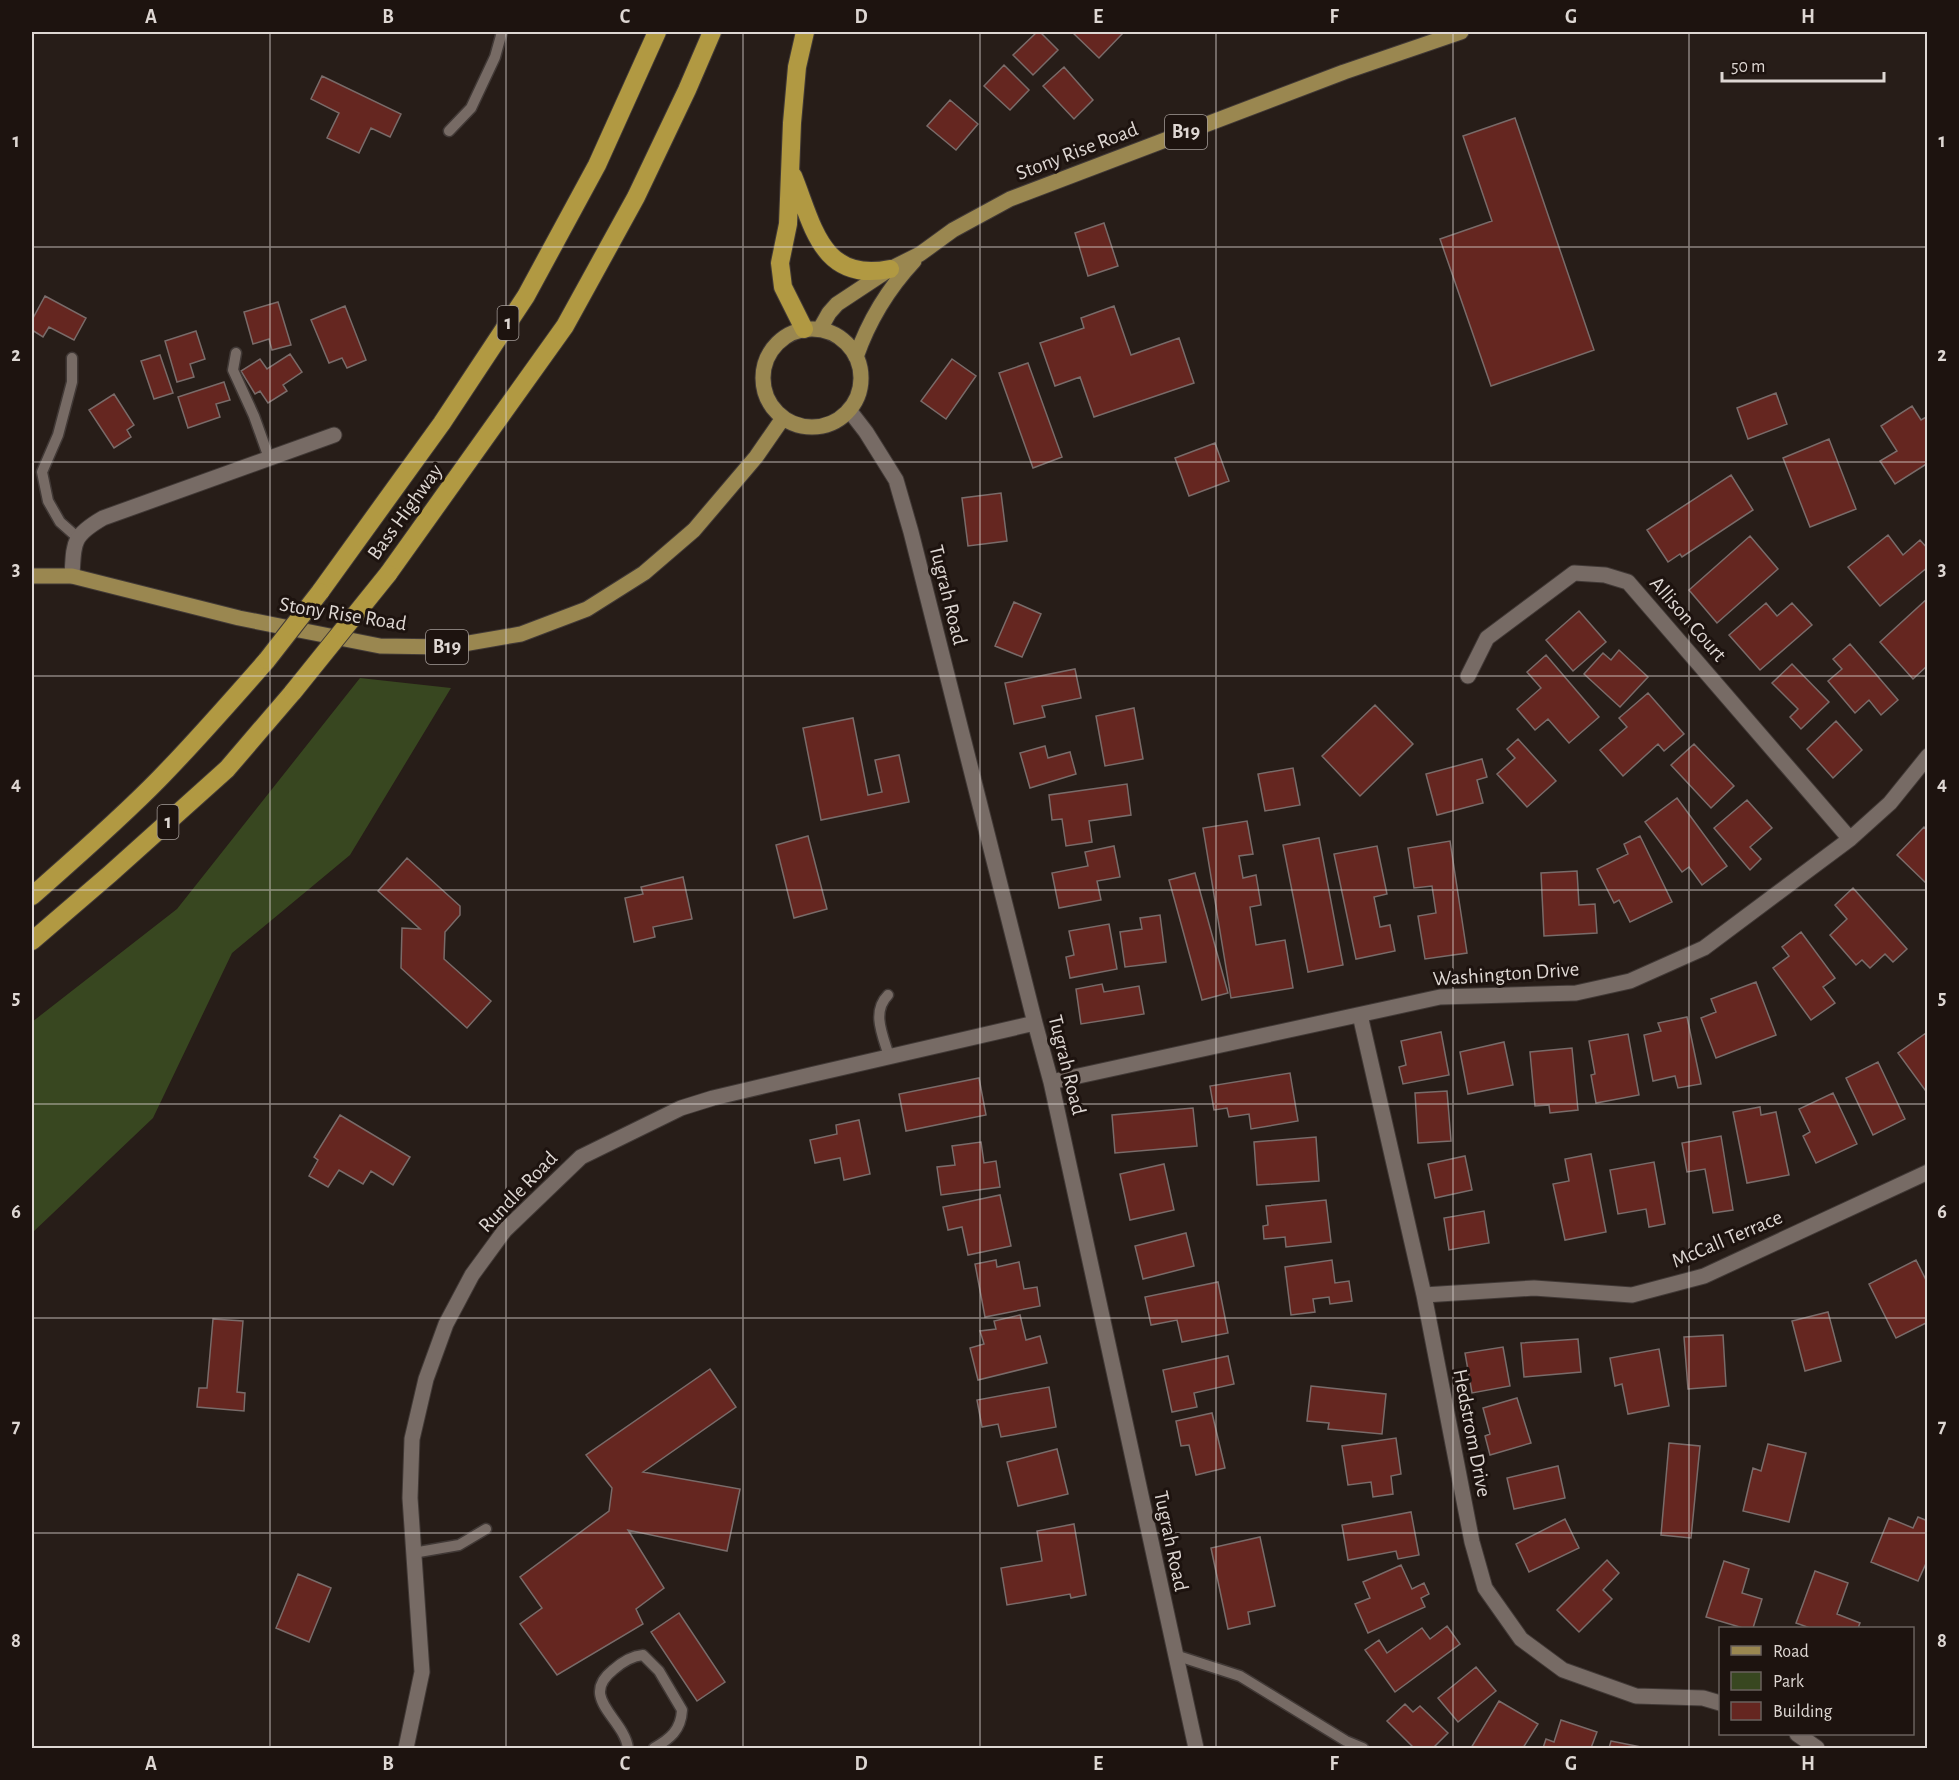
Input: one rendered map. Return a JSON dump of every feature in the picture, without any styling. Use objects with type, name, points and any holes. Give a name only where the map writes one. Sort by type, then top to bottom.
[{"type":"highway","name":"Bass Highway","points":[[32,896],[103,834],[159,779],[267,660],[320,592],[442,423],[526,296],[597,165],[657,32]]},
{"type":"highway","name":"Bass Highway","points":[[32,941],[227,769],[293,692],[388,574],[565,326],[636,196],[712,32]]},
{"type":"highway","points":[[805,32],[797,67],[788,224],[780,263],[783,287],[812,329]]},
{"type":"highway","points":[[791,172],[817,238],[830,255],[849,268],[867,272],[890,269]]},
{"type":"main road","name":"Stony Rise Road","points":[[812,329],[837,304],[890,269],[920,254],[953,230],[1010,199],[1344,72],[1461,32]]},
{"type":"main road","name":"Stony Rise Road","points":[[856,357],[878,306],[920,254]]},
{"type":"main road","points":[[812,329],[835,334],[856,357]]},
{"type":"main road","name":"B19","points":[[783,418],[771,405],[764,389],[765,362],[780,340],[788,335],[812,329]]},
{"type":"main road","name":"B19","points":[[849,410],[860,384],[860,370],[856,357]]},
{"type":"main road","points":[[783,418],[805,427],[821,426],[836,420],[849,410]]},
{"type":"main road","name":"Stony Rise Road","points":[[32,576],[72,576],[238,618],[380,646],[446,647],[521,634],[587,609],[644,573],[694,530],[756,457],[783,418]]},
{"type":"street","name":"Tugrah Road","points":[[849,410],[866,432],[896,480],[911,532],[1051,1082],[1196,1749]]},
{"type":"street","points":[[72,576],[74,544],[92,524],[103,518],[334,435]]},
{"type":"street","name":"Allison Court","points":[[1468,676],[1487,638],[1574,573],[1605,575],[1628,582],[1850,839]]},
{"type":"street","name":"Washington Drive","points":[[1051,1082],[1440,997],[1576,993],[1630,981],[1704,948],[1850,839],[1890,803],[1928,756]]},
{"type":"street","name":"Hedstrom Drive","points":[[1360,1016],[1424,1295],[1472,1542],[1485,1588],[1521,1639],[1563,1670],[1636,1696],[1702,1698],[1719,1703]]},
{"type":"street","name":"Rundle Road","points":[[406,1749],[422,1672],[410,1498],[412,1439],[426,1379],[446,1324],[472,1275],[505,1230],[581,1157],[681,1108],[724,1095],[1035,1023]]},
{"type":"street","name":"McCall Terrace","points":[[1424,1295],[1534,1288],[1632,1295],[1704,1276],[1928,1172]]},
{"type":"street","points":[[1798,1735],[1817,1749]]},
{"type":"lane","points":[[449,131],[471,108],[495,57],[502,32]]},
{"type":"lane","points":[[236,353],[233,370],[254,416],[269,458]]},
{"type":"lane","points":[[72,358],[72,382],[61,425],[42,472],[48,501],[60,522],[78,538]]},
{"type":"lane","points":[[888,995],[882,1001],[879,1012],[889,1056]]},
{"type":"lane","points":[[413,1553],[459,1545],[486,1529]]},
{"type":"lane","points":[[628,1749],[626,1737],[602,1703],[599,1692],[601,1683],[608,1674],[629,1658],[643,1655],[660,1671],[682,1710],[680,1724],[674,1735],[654,1749]]},
{"type":"lane","points":[[1175,1655],[1240,1676],[1363,1749]]},
{"type":"green space","points":[[360,678],[451,688],[350,855],[232,953],[153,1118],[32,1233],[32,1022],[177,909]]},
{"type":"building","points":[[1037,32],[1040,32],[1058,50],[1033,75],[1013,55]]},
{"type":"building","points":[[1072,32],[1124,32],[1099,58]]},
{"type":"building","points":[[1004,65],[1029,90],[1010,110],[984,86]]},
{"type":"building","points":[[1064,67],[1093,100],[1074,119],[1043,86]]},
{"type":"building","points":[[322,76],[401,114],[390,137],[371,128],[359,153],[327,138],[339,113],[311,99]]},
{"type":"building","points":[[950,100],[978,124],[956,150],[927,126]]},
{"type":"building","points":[[1515,118],[1594,350],[1491,386],[1440,239],[1492,221],[1463,136]]},
{"type":"building","points":[[1104,223],[1118,266],[1088,276],[1075,233]]},
{"type":"building","points":[[45,296],[86,318],[74,340],[49,327],[43,337],[32,330],[32,320]]},
{"type":"building","points":[[278,302],[291,345],[272,350],[269,339],[253,344],[244,312]]},
{"type":"building","points":[[345,306],[366,360],[347,368],[342,358],[329,363],[311,320]]},
{"type":"building","points":[[1114,306],[1131,355],[1179,338],[1194,383],[1094,417],[1080,377],[1055,386],[1040,343],[1084,328],[1081,318]]},
{"type":"building","points":[[196,331],[205,359],[190,364],[194,377],[177,382],[165,341]]},
{"type":"building","points":[[290,354],[302,372],[283,385],[287,391],[268,403],[260,391],[255,394],[241,371],[260,359],[267,369]]},
{"type":"building","points":[[160,355],[173,393],[154,399],[141,361]]},
{"type":"building","points":[[952,359],[976,376],[946,419],[921,401]]},
{"type":"building","points":[[1028,363],[1062,457],[1033,468],[999,373]]},
{"type":"building","points":[[224,382],[230,400],[216,404],[220,417],[188,428],[178,397]]},
{"type":"building","points":[[1776,393],[1787,424],[1748,439],[1737,408]]},
{"type":"building","points":[[114,394],[134,425],[127,430],[131,437],[114,448],[89,410]]},
{"type":"building","points":[[1912,406],[1921,420],[1928,416],[1928,463],[1895,484],[1880,461],[1897,451],[1881,426]]},
{"type":"building","points":[[1829,439],[1856,509],[1810,527],[1783,458]]},
{"type":"building","points":[[1215,443],[1229,481],[1189,496],[1175,458]]},
{"type":"building","points":[[1731,475],[1753,510],[1682,557],[1680,554],[1668,562],[1647,530]]},
{"type":"building","points":[[1001,493],[1007,541],[968,546],[962,498]]},
{"type":"building","points":[[1888,535],[1903,555],[1920,540],[1928,549],[1928,567],[1880,606],[1848,567]]},
{"type":"building","points":[[1750,536],[1778,569],[1717,623],[1689,590]]},
{"type":"building","points":[[1928,598],[1928,665],[1913,679],[1880,642]]},
{"type":"building","points":[[1014,602],[1041,614],[1022,657],[995,646]]},
{"type":"building","points":[[1766,603],[1777,616],[1792,603],[1812,625],[1760,670],[1729,635]]},
{"type":"building","points":[[1579,611],[1606,642],[1573,671],[1546,640]]},
{"type":"building","points":[[1850,644],[1898,700],[1881,715],[1869,700],[1855,713],[1828,681],[1842,669],[1833,659]]},
{"type":"building","points":[[1619,650],[1648,677],[1620,707],[1584,674],[1603,653],[1611,660]]},
{"type":"building","points":[[1546,655],[1599,717],[1569,743],[1548,719],[1535,730],[1517,709],[1541,688],[1527,672]]},
{"type":"building","points":[[1792,664],[1829,702],[1801,729],[1790,717],[1798,709],[1772,683]]},
{"type":"building","points":[[1075,669],[1081,698],[1042,706],[1045,717],[1014,724],[1005,683]]},
{"type":"building","points":[[1648,693],[1684,734],[1664,751],[1658,744],[1623,776],[1600,750],[1627,727],[1619,718]]},
{"type":"building","points":[[1375,705],[1413,744],[1360,796],[1322,756]]},
{"type":"building","points":[[1134,708],[1143,759],[1105,766],[1096,716]]},
{"type":"building","points":[[853,718],[868,795],[882,792],[875,760],[899,755],[909,802],[821,820],[803,728]]},
{"type":"building","points":[[1836,721],[1862,750],[1833,778],[1807,749]]},
{"type":"building","points":[[1518,739],[1556,781],[1527,807],[1497,774],[1515,758],[1507,749]]},
{"type":"building","points":[[1694,744],[1734,786],[1711,808],[1671,765]]},
{"type":"building","points":[[1045,746],[1048,758],[1070,752],[1076,774],[1030,788],[1020,753]]},
{"type":"building","points":[[1482,759],[1487,777],[1477,780],[1483,803],[1437,815],[1426,774]]},
{"type":"building","points":[[1293,768],[1300,805],[1265,811],[1258,774]]},
{"type":"building","points":[[1127,784],[1131,815],[1089,821],[1092,842],[1066,846],[1062,819],[1052,820],[1049,795]]},
{"type":"building","points":[[1677,798],[1727,866],[1702,885],[1689,867],[1682,872],[1645,822]]},
{"type":"building","points":[[1747,800],[1772,828],[1750,847],[1761,859],[1750,870],[1714,828]]},
{"type":"building","points":[[1247,821],[1253,854],[1239,856],[1243,878],[1256,875],[1261,905],[1250,907],[1256,945],[1285,940],[1293,988],[1231,998],[1203,828]]},
{"type":"building","points":[[1924,827],[1928,831],[1928,885],[1897,855]]},
{"type":"building","points":[[808,836],[827,909],[794,918],[776,845]]},
{"type":"building","points":[[1640,836],[1672,902],[1630,922],[1619,900],[1614,903],[1597,869],[1628,854],[1624,844]]},
{"type":"building","points":[[1319,838],[1343,965],[1308,972],[1283,845]]},
{"type":"building","points":[[1450,841],[1467,953],[1425,959],[1418,916],[1436,913],[1432,886],[1414,888],[1408,848]]},
{"type":"building","points":[[1114,846],[1120,877],[1097,881],[1101,900],[1059,908],[1052,873],[1088,866],[1085,852]]},
{"type":"building","points":[[1377,846],[1387,894],[1374,897],[1380,927],[1390,925],[1395,951],[1356,959],[1334,854]]},
{"type":"building","points":[[407,858],[460,906],[460,915],[445,932],[444,959],[491,1001],[467,1028],[401,968],[402,928],[420,929],[378,891]]},
{"type":"building","points":[[1577,871],[1579,905],[1595,904],[1597,933],[1544,936],[1541,873]]},
{"type":"building","points":[[1195,873],[1228,993],[1202,1000],[1169,880]]},
{"type":"building","points":[[683,877],[692,919],[653,927],[655,937],[634,942],[625,898],[643,894],[641,887]]},
{"type":"building","points":[[1853,888],[1907,949],[1893,962],[1885,954],[1870,968],[1862,960],[1856,965],[1830,935],[1847,919],[1835,905]]},
{"type":"building","points":[[1160,915],[1166,962],[1125,967],[1120,932],[1142,929],[1140,918]]},
{"type":"building","points":[[1109,924],[1117,969],[1070,978],[1066,957],[1074,955],[1069,931]]},
{"type":"building","points":[[1801,932],[1835,978],[1823,987],[1835,1003],[1811,1020],[1773,968],[1789,956],[1782,947]]},
{"type":"building","points":[[1756,982],[1776,1035],[1716,1058],[1701,1018],[1716,1012],[1711,999]]},
{"type":"building","points":[[1102,984],[1104,992],[1139,986],[1144,1014],[1081,1024],[1076,989]]},
{"type":"building","points":[[1687,1017],[1701,1084],[1678,1088],[1675,1076],[1653,1081],[1644,1035],[1661,1031],[1658,1023]]},
{"type":"building","points":[[1441,1032],[1449,1075],[1403,1084],[1399,1067],[1406,1065],[1401,1041]]},
{"type":"building","points":[[1926,1033],[1928,1036],[1928,1094],[1898,1053]]},
{"type":"building","points":[[1628,1034],[1639,1095],[1596,1103],[1591,1075],[1595,1074],[1589,1041]]},
{"type":"building","points":[[1504,1042],[1513,1085],[1468,1094],[1460,1052]]},
{"type":"building","points":[[1572,1048],[1578,1110],[1550,1113],[1549,1105],[1535,1106],[1530,1052]]},
{"type":"building","points":[[1878,1062],[1905,1119],[1873,1135],[1846,1078]]},
{"type":"building","points":[[1290,1073],[1298,1121],[1251,1129],[1249,1114],[1229,1117],[1227,1108],[1214,1110],[1210,1086]]},
{"type":"building","points":[[979,1078],[986,1115],[906,1131],[899,1094]]},
{"type":"building","points":[[1447,1091],[1451,1141],[1418,1143],[1415,1093]]},
{"type":"building","points":[[1833,1093],[1857,1144],[1816,1163],[1803,1136],[1810,1132],[1799,1109]]},
{"type":"building","points":[[1760,1107],[1761,1115],[1776,1112],[1789,1175],[1747,1183],[1733,1112]]},
{"type":"building","points":[[1193,1108],[1197,1146],[1115,1153],[1112,1115]]},
{"type":"building","points":[[340,1115],[410,1157],[393,1185],[371,1171],[363,1184],[339,1170],[328,1187],[309,1176],[318,1160],[314,1157]]},
{"type":"building","points":[[859,1120],[870,1174],[844,1180],[840,1158],[815,1163],[810,1140],[837,1134],[836,1125]]},
{"type":"building","points":[[1721,1136],[1733,1210],[1713,1213],[1705,1169],[1687,1172],[1682,1143]]},
{"type":"building","points":[[1316,1137],[1319,1181],[1257,1185],[1254,1142]]},
{"type":"building","points":[[981,1142],[984,1163],[996,1161],[1000,1187],[941,1195],[937,1167],[955,1165],[952,1146]]},
{"type":"building","points":[[1591,1154],[1606,1232],[1565,1240],[1553,1184],[1569,1181],[1565,1159]]},
{"type":"building","points":[[1465,1156],[1472,1190],[1435,1198],[1428,1164]]},
{"type":"building","points":[[1654,1162],[1665,1224],[1649,1227],[1646,1209],[1618,1214],[1610,1170]]},
{"type":"building","points":[[1164,1164],[1174,1210],[1130,1220],[1120,1174]]},
{"type":"building","points":[[1000,1195],[1011,1246],[968,1255],[962,1227],[948,1230],[943,1207]]},
{"type":"building","points":[[1326,1200],[1331,1242],[1286,1247],[1285,1237],[1264,1239],[1263,1226],[1268,1225],[1266,1206]]},
{"type":"building","points":[[1484,1211],[1489,1243],[1449,1250],[1444,1218]]},
{"type":"building","points":[[1186,1233],[1194,1266],[1143,1279],[1135,1246]]},
{"type":"building","points":[[996,1260],[997,1267],[1019,1262],[1024,1289],[1037,1287],[1040,1306],[985,1317],[975,1264]]},
{"type":"building","points":[[1332,1260],[1335,1283],[1349,1281],[1352,1301],[1330,1304],[1329,1297],[1313,1299],[1315,1312],[1291,1315],[1285,1267]]},
{"type":"building","points":[[1916,1260],[1928,1284],[1928,1322],[1896,1338],[1869,1284]]},
{"type":"building","points":[[1218,1282],[1228,1333],[1182,1342],[1177,1320],[1151,1325],[1145,1297]]},
{"type":"building","points":[[1828,1312],[1841,1361],[1805,1371],[1792,1321]]},
{"type":"building","points":[[1020,1315],[1026,1340],[1040,1336],[1047,1363],[978,1380],[970,1348],[984,1344],[980,1331],[996,1329],[994,1321]]},
{"type":"building","points":[[213,1319],[243,1321],[237,1392],[245,1393],[244,1411],[197,1407],[199,1388],[207,1388]]},
{"type":"building","points":[[1723,1335],[1726,1386],[1688,1389],[1684,1337]]},
{"type":"building","points":[[1578,1339],[1581,1372],[1524,1377],[1521,1343]]},
{"type":"building","points":[[1503,1347],[1510,1386],[1472,1393],[1465,1353]]},
{"type":"building","points":[[1659,1349],[1669,1406],[1628,1414],[1622,1384],[1615,1386],[1610,1358]]},
{"type":"building","points":[[1228,1356],[1234,1384],[1194,1393],[1197,1407],[1172,1412],[1163,1370]]},
{"type":"building","points":[[710,1369],[736,1407],[643,1472],[740,1489],[727,1551],[628,1530],[664,1588],[636,1609],[643,1624],[557,1675],[520,1624],[542,1608],[520,1577],[609,1511],[612,1488],[586,1455]]},
{"type":"building","points":[[1311,1386],[1386,1394],[1382,1434],[1328,1429],[1329,1423],[1307,1421]]},
{"type":"building","points":[[1049,1387],[1056,1427],[1001,1437],[998,1424],[982,1427],[977,1400]]},
{"type":"building","points":[[1517,1398],[1531,1443],[1490,1455],[1485,1436],[1490,1434],[1483,1408]]},
{"type":"building","points":[[1212,1413],[1225,1468],[1196,1475],[1189,1445],[1181,1446],[1176,1421]]},
{"type":"building","points":[[1396,1438],[1401,1474],[1391,1476],[1393,1494],[1373,1497],[1371,1482],[1348,1485],[1342,1446]]},
{"type":"building","points":[[1669,1443],[1700,1446],[1691,1538],[1661,1535]]},
{"type":"building","points":[[1768,1444],[1806,1453],[1789,1522],[1743,1511],[1753,1468],[1761,1471]]},
{"type":"building","points":[[1057,1449],[1068,1494],[1018,1506],[1007,1462]]},
{"type":"building","points":[[1558,1466],[1565,1498],[1514,1509],[1507,1478]]},
{"type":"building","points":[[1411,1512],[1419,1555],[1398,1559],[1396,1551],[1348,1560],[1342,1525]]},
{"type":"building","points":[[1918,1517],[1928,1521],[1928,1559],[1918,1581],[1871,1562],[1889,1518],[1913,1528]]},
{"type":"building","points":[[1565,1519],[1579,1548],[1529,1572],[1516,1544]]},
{"type":"building","points":[[1074,1524],[1086,1595],[1071,1598],[1070,1594],[1007,1605],[1001,1568],[1042,1561],[1037,1531]]},
{"type":"building","points":[[1260,1537],[1275,1606],[1248,1612],[1250,1624],[1228,1629],[1211,1548]]},
{"type":"building","points":[[1607,1560],[1619,1573],[1603,1590],[1612,1599],[1579,1632],[1557,1610]]},
{"type":"building","points":[[1724,1561],[1749,1569],[1742,1593],[1762,1599],[1753,1627],[1740,1627],[1706,1617]]},
{"type":"building","points":[[1401,1565],[1412,1589],[1424,1583],[1429,1594],[1421,1598],[1425,1607],[1368,1633],[1355,1604],[1370,1598],[1363,1582]]},
{"type":"building","points":[[1815,1571],[1848,1583],[1837,1614],[1860,1623],[1858,1627],[1807,1627],[1796,1623]]},
{"type":"building","points":[[298,1574],[331,1588],[309,1642],[276,1628]]},
{"type":"building","points":[[679,1613],[725,1682],[697,1701],[651,1632]]},
{"type":"building","points":[[1447,1626],[1460,1644],[1395,1692],[1365,1650],[1379,1640],[1387,1653],[1422,1628],[1430,1639]]},
{"type":"building","points":[[1476,1667],[1496,1691],[1458,1722],[1438,1698]]},
{"type":"building","points":[[1499,1701],[1538,1724],[1523,1748],[1471,1748]]},
{"type":"building","points":[[1405,1704],[1413,1712],[1420,1706],[1448,1733],[1433,1748],[1414,1748],[1387,1721]]},
{"type":"building","points":[[1561,1720],[1597,1732],[1591,1748],[1543,1748],[1546,1739],[1554,1742]]},
{"type":"building","points":[[1611,1741],[1646,1748],[1609,1748]]}]
